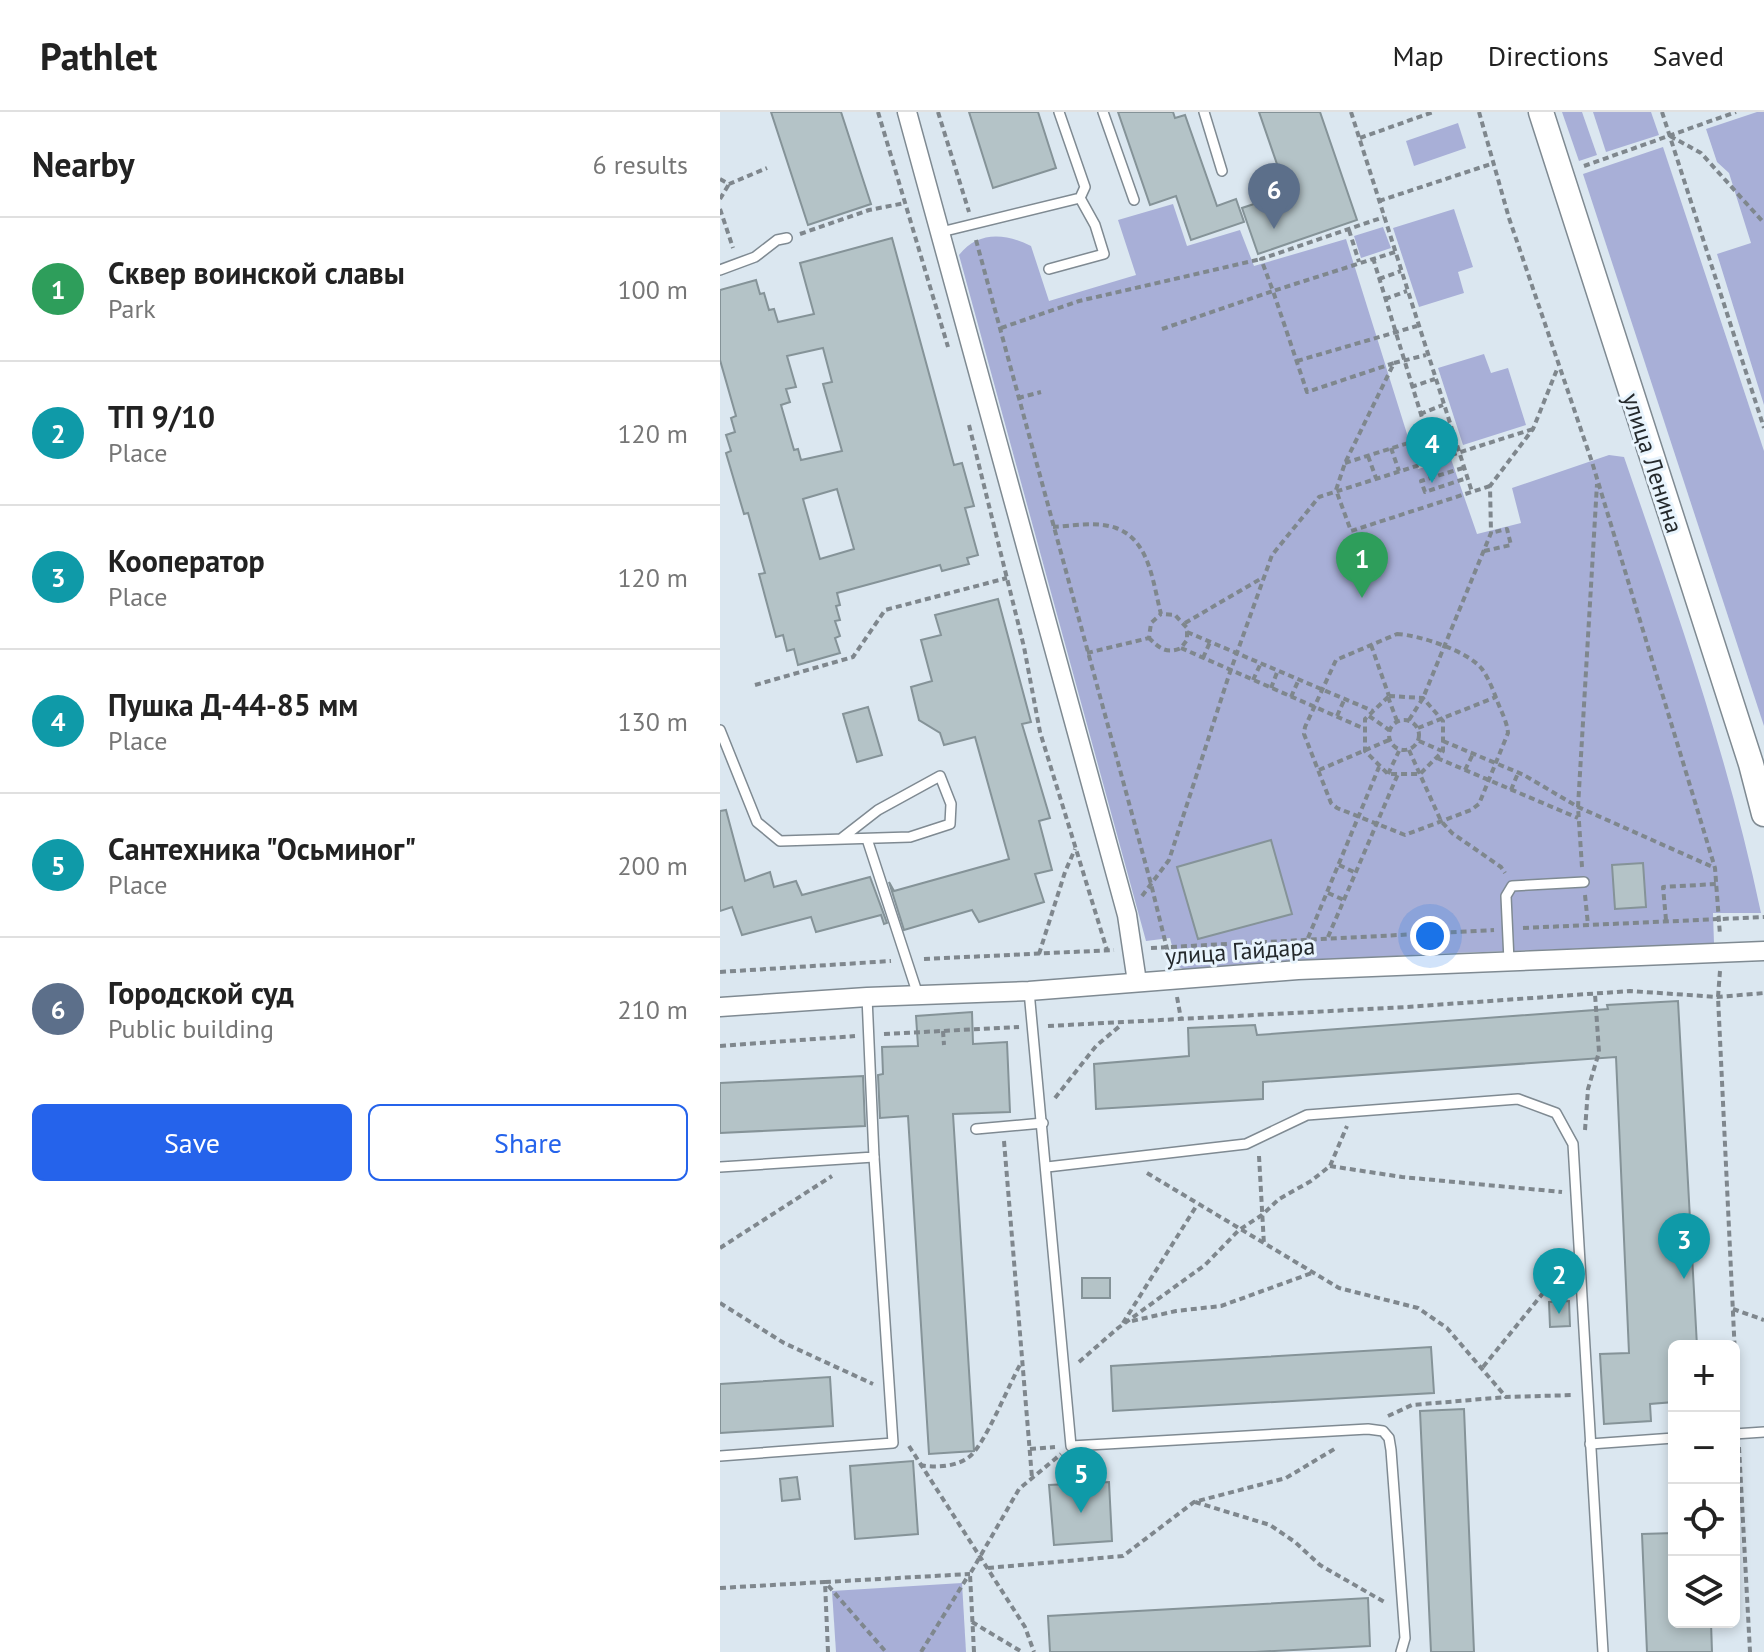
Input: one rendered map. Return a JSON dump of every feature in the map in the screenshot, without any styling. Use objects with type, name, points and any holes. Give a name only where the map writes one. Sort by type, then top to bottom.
[{"type":"main road","name":"улица Ленина","points":[[1541,112],[1751,764],[1764,814]]},
{"type":"street","points":[[907,112],[1127,915],[1137,982]]},
{"type":"street","name":"улица Гайдара","points":[[720,1007],[1029,991],[1298,970],[1764,951]]},
{"type":"lane","points":[[1059,112],[1085,187],[1080,198]]},
{"type":"lane","points":[[1103,112],[1134,200]]},
{"type":"lane","points":[[1204,112],[1222,171]]},
{"type":"lane","points":[[941,232],[1080,198]]},
{"type":"lane","points":[[1049,269],[1104,254],[1095,225],[1080,198]]},
{"type":"lane","points":[[720,270],[755,257],[777,240],[787,238]]},
{"type":"lane","points":[[720,730],[757,822],[780,841],[910,837],[950,824],[951,804],[940,776],[878,810],[842,838]]},
{"type":"lane","points":[[867,839],[918,996]]},
{"type":"lane","points":[[1509,961],[1506,896],[1512,886],[1584,882]]},
{"type":"lane","points":[[1029,991],[1071,1446],[1368,1429],[1383,1431],[1389,1438],[1405,1638],[1401,1652]]},
{"type":"lane","points":[[720,1456],[893,1443],[867,997]]},
{"type":"lane","points":[[1047,1167],[1246,1144],[1307,1115],[1518,1099],[1556,1113],[1573,1144],[1603,1652]]},
{"type":"lane","points":[[976,1129],[1042,1118]]},
{"type":"lane","points":[[720,1167],[874,1157]]},
{"type":"lane","points":[[1740,1433],[1764,1432]]},
{"type":"lane","points":[[1590,1444],[1668,1438]]},
{"type":"path","points":[[878,112],[948,347]]},
{"type":"path","points":[[938,112],[972,225],[1151,884],[1181,1019]]},
{"type":"path","points":[[1351,112],[1472,492]]},
{"type":"path","points":[[1360,138],[1433,112]]},
{"type":"path","points":[[1479,112],[1509,218],[1597,480],[1715,868],[1721,952],[1718,997],[1735,1412]]},
{"type":"path","points":[[1662,112],[1764,428]]},
{"type":"path","points":[[1581,167],[1736,112]]},
{"type":"path","points":[[1670,136],[1701,153],[1764,223]]},
{"type":"path","points":[[1379,201],[1494,163]]},
{"type":"path","points":[[720,199],[729,184],[767,168]]},
{"type":"path","points":[[720,179],[729,184]]},
{"type":"path","points":[[787,238],[869,210],[905,203]]},
{"type":"path","points":[[720,209],[739,263]]},
{"type":"path","points":[[1509,218],[1515,216]]},
{"type":"path","points":[[1000,328],[1079,301],[1261,259],[1384,217]]},
{"type":"path","points":[[1349,229],[1359,262]]},
{"type":"path","points":[[1162,329],[1395,252]]},
{"type":"path","points":[[1373,258],[1435,460]]},
{"type":"path","points":[[1261,259],[1307,392],[1427,355]]},
{"type":"path","points":[[1379,279],[1401,271]]},
{"type":"path","points":[[1385,299],[1407,291]]},
{"type":"path","points":[[1297,361],[1418,326]]},
{"type":"path","points":[[1394,363],[1345,463],[1336,490],[1351,531],[1490,486],[1533,429],[1559,365]]},
{"type":"path","points":[[1411,387],[1435,379]]},
{"type":"path","points":[[1018,398],[1041,392]]},
{"type":"path","points":[[1420,414],[1443,405]]},
{"type":"path","points":[[968,420],[1024,647],[1040,732],[1107,950]]},
{"type":"path","points":[[1345,463],[1450,429]]},
{"type":"path","points":[[1127,915],[1169,860],[1272,555],[1319,497],[1533,429]]},
{"type":"path","points":[[1391,448],[1399,471]]},
{"type":"path","points":[[1368,456],[1376,478]]},
{"type":"path","points":[[1425,463],[1431,478]]},
{"type":"path","points":[[1463,468],[1421,481],[1425,492],[1467,478]]},
{"type":"path","points":[[1588,925],[1578,807],[1597,480]]},
{"type":"path","points":[[1409,720],[1423,698],[1491,533],[1490,486]]},
{"type":"path","points":[[1433,489],[1438,503]]},
{"type":"path","points":[[1053,527],[1117,528],[1134,539],[1147,558],[1161,614]]},
{"type":"path","points":[[1484,551],[1511,545],[1507,529],[1491,533]]},
{"type":"path","points":[[1185,623],[1264,577]]},
{"type":"path","points":[[755,685],[853,657],[885,610],[1007,578]]},
{"type":"path","points":[[1149,638],[1151,623],[1161,614],[1175,615],[1185,623],[1187,632],[1181,648]]},
{"type":"path","points":[[1187,632],[1345,698],[1371,713],[1389,730]]},
{"type":"path","points":[[1397,634],[1412,635],[1444,647],[1476,663],[1484,671],[1507,725],[1508,733],[1479,804],[1471,810],[1405,835],[1337,808],[1331,803],[1304,734],[1336,660],[1397,634]]},
{"type":"path","points":[[1087,653],[1149,638]]},
{"type":"path","points":[[1149,638],[1160,649],[1171,652],[1181,648],[1365,729]]},
{"type":"path","points":[[1203,658],[1210,641]]},
{"type":"path","points":[[1371,645],[1397,721]]},
{"type":"path","points":[[1253,680],[1261,663]]},
{"type":"path","points":[[1271,688],[1278,670]]},
{"type":"path","points":[[1291,697],[1299,679]]},
{"type":"path","points":[[1388,697],[1423,698],[1443,721],[1443,751],[1420,774],[1388,774],[1365,751],[1365,719],[1388,697]]},
{"type":"path","points":[[1418,728],[1443,721],[1496,697]]},
{"type":"path","points":[[1337,716],[1345,698]]},
{"type":"path","points":[[1399,751],[1389,740],[1389,730],[1397,721],[1409,720],[1418,728],[1419,741]]},
{"type":"path","points":[[1319,770],[1389,740]]},
{"type":"path","points":[[1399,751],[1409,750],[1419,741]]},
{"type":"path","points":[[1419,741],[1443,751]]},
{"type":"path","points":[[1443,741],[1518,772],[1578,807],[1715,868]]},
{"type":"path","points":[[1409,750],[1441,821],[1452,833],[1501,867],[1512,886]]},
{"type":"path","points":[[1388,774],[1399,751]]},
{"type":"path","points":[[1465,770],[1473,753]]},
{"type":"path","points":[[1436,758],[1578,818]]},
{"type":"path","points":[[1308,938],[1380,766]]},
{"type":"path","points":[[1511,790],[1518,772]]},
{"type":"path","points":[[1328,937],[1398,774]]},
{"type":"path","points":[[1039,954],[1075,847]]},
{"type":"path","points":[[1339,865],[1356,873]]},
{"type":"path","points":[[1666,921],[1663,887],[1716,884]]},
{"type":"path","points":[[1327,893],[1344,900]]},
{"type":"path","points":[[720,972],[1308,938],[1764,917]]},
{"type":"path","points":[[720,1046],[869,1035],[1406,1007],[1630,991],[1718,997],[1764,993]]},
{"type":"path","points":[[1042,1118],[1096,1046],[1123,1023]]},
{"type":"path","points":[[943,1031],[944,1045]]},
{"type":"path","points":[[1129,1322],[1205,1265],[1239,1230],[1330,1166],[1351,1112]]},
{"type":"path","points":[[1003,1126],[1032,1478]]},
{"type":"path","points":[[1258,1139],[1264,1245]]},
{"type":"path","points":[[720,1248],[861,1157]]},
{"type":"path","points":[[1124,1159],[1339,1288],[1418,1308],[1447,1328],[1506,1397]]},
{"type":"path","points":[[1330,1166],[1402,1177],[1576,1193]]},
{"type":"path","points":[[1065,1374],[1122,1325],[1197,1205]]},
{"type":"path","points":[[1483,1367],[1579,1249]]},
{"type":"path","points":[[1122,1325],[1176,1311],[1221,1306],[1313,1273]]},
{"type":"path","points":[[720,1303],[784,1343],[889,1391]]},
{"type":"path","points":[[1733,1309],[1764,1320]]},
{"type":"path","points":[[919,1464],[932,1467],[971,1456],[1023,1361]]},
{"type":"path","points":[[988,1568],[1123,1556],[1194,1502],[1286,1478],[1412,1405],[1506,1397],[1587,1395]]},
{"type":"path","points":[[908,1445],[1025,1627],[1034,1652]]},
{"type":"path","points":[[1030,1449],[1071,1446]]},
{"type":"path","points":[[921,1652],[981,1557],[1019,1489],[1071,1446]]},
{"type":"path","points":[[1739,1484],[1750,1652]]},
{"type":"path","points":[[1194,1502],[1270,1525],[1320,1565],[1402,1612]]},
{"type":"path","points":[[720,1588],[970,1574]]},
{"type":"path","points":[[970,1574],[974,1652]]},
{"type":"path","points":[[825,1582],[828,1652]]},
{"type":"path","points":[[825,1582],[886,1652]]},
{"type":"path","points":[[972,1622],[1022,1652]]},
{"type":"shaded area","points":[[1562,112],[1582,112],[1597,155],[1579,161]]},
{"type":"shaded area","points":[[1593,112],[1651,112],[1659,135],[1606,152]]},
{"type":"shaded area","points":[[1764,112],[1764,405],[1717,254],[1751,243],[1729,173],[1717,162],[1706,129]]},
{"type":"shaded area","points":[[1458,123],[1466,148],[1414,166],[1406,141]]},
{"type":"shaded area","points":[[1663,147],[1764,451],[1764,726],[1583,174]]},
{"type":"shaded area","points":[[1173,204],[1187,246],[1240,230],[1254,266],[1346,239],[1418,469],[1451,459],[1477,534],[1521,523],[1512,488],[1609,455],[1624,457],[1717,740],[1761,913],[1713,913],[1714,944],[1426,954],[1187,971],[1177,966],[1170,938],[1146,941],[959,255],[966,247],[983,238],[1002,237],[1031,246],[1049,301],[1136,275],[1118,220]]},
{"type":"shaded area","points":[[1454,209],[1473,267],[1458,272],[1464,293],[1419,307],[1393,228]]},
{"type":"shaded area","points":[[1383,227],[1391,248],[1361,258],[1354,236]]},
{"type":"shaded area","points":[[1484,354],[1491,373],[1508,368],[1526,425],[1463,445],[1438,368]]},
{"type":"shaded area","points":[[962,1583],[966,1652],[836,1652],[832,1591]]},
{"type":"building","points":[[771,112],[841,112],[871,204],[808,225]]},
{"type":"building","points":[[969,112],[1038,112],[1056,168],[993,188]]},
{"type":"building","points":[[1118,112],[1173,112],[1175,118],[1185,115],[1217,206],[1236,199],[1244,222],[1191,240],[1176,196],[1150,205]]},
{"type":"building","points":[[1259,112],[1320,112],[1357,220],[1258,254],[1242,208],[1287,193]]},
{"type":"building","points":[[892,238],[954,465],[962,463],[974,506],[965,508],[978,555],[967,558],[969,564],[942,571],[940,565],[837,593],[840,605],[836,606],[840,620],[835,621],[840,636],[835,638],[840,653],[798,665],[794,649],[787,651],[783,635],[776,637],[759,574],[765,573],[726,453],[731,451],[726,435],[735,432],[731,418],[736,416],[720,360],[720,290],[756,280],[760,294],[764,293],[769,310],[774,309],[778,322],[814,314],[800,263]],"holes":[[[823,348],[832,382],[823,384],[842,451],[801,460],[798,449],[794,450],[781,405],[790,402],[786,389],[796,387],[787,356]],[[837,489],[854,549],[820,559],[803,499]]]},
{"type":"building","points":[[998,599],[1031,722],[1022,724],[1050,818],[1039,821],[1052,870],[1035,874],[1044,902],[979,922],[972,910],[904,930],[889,882],[894,891],[1009,859],[975,737],[944,745],[940,733],[919,720],[911,687],[932,681],[921,640],[941,635],[935,615]]},
{"type":"building","points":[[868,707],[882,755],[857,762],[843,714]]},
{"type":"building","points":[[726,810],[745,881],[770,872],[774,887],[796,881],[802,895],[870,877],[887,923],[884,924],[881,915],[816,932],[811,917],[742,935],[732,907],[720,911],[720,811]]},
{"type":"building","points":[[1271,840],[1292,914],[1198,939],[1177,867]]},
{"type":"building","points":[[1643,863],[1646,907],[1615,909],[1612,865]]},
{"type":"building","points":[[1678,1001],[1697,1340],[1668,1340],[1668,1402],[1650,1404],[1651,1421],[1604,1424],[1600,1354],[1629,1353],[1616,1057],[1263,1082],[1263,1099],[1096,1109],[1094,1064],[1189,1056],[1188,1028],[1255,1025],[1257,1035],[1608,1009],[1607,1005]]},
{"type":"building","points":[[972,1012],[973,1044],[1007,1042],[1010,1112],[953,1114],[974,1451],[929,1454],[908,1116],[880,1118],[878,1075],[883,1074],[882,1047],[918,1046],[916,1016]]},
{"type":"building","points":[[863,1076],[865,1126],[720,1133],[720,1083]]},
{"type":"building","points":[[1082,1278],[1110,1278],[1110,1298],[1082,1298]]},
{"type":"building","points":[[1569,1301],[1570,1326],[1550,1327],[1549,1302]]},
{"type":"building","points":[[1431,1347],[1434,1393],[1113,1411],[1111,1366]]},
{"type":"building","points":[[830,1377],[833,1426],[720,1433],[720,1384]]},
{"type":"building","points":[[1464,1409],[1474,1652],[1431,1652],[1420,1411]]},
{"type":"building","points":[[913,1461],[918,1534],[855,1539],[850,1466]]},
{"type":"building","points":[[797,1477],[800,1499],[782,1501],[780,1479]]},
{"type":"building","points":[[1109,1482],[1112,1541],[1054,1545],[1049,1485]]},
{"type":"building","points":[[1668,1533],[1668,1628],[1711,1628],[1712,1652],[1647,1652],[1642,1534]]},
{"type":"building","points":[[1368,1598],[1370,1646],[1255,1652],[1050,1652],[1048,1616]]},
{"type":"place","name":"Городской суд","points":[[1274,229]]},
{"type":"place","name":"Пушка Д-44-85 мм","points":[[1432,483]]},
{"type":"place","name":"Сквер воинской славы","points":[[1362,598]]},
{"type":"place","name":"Кооператор","points":[[1684,1279]]},
{"type":"place","name":"ТП 9/10","points":[[1559,1314]]},
{"type":"place","name":"Сантехника \"Осьминог\"","points":[[1081,1513]]}]
